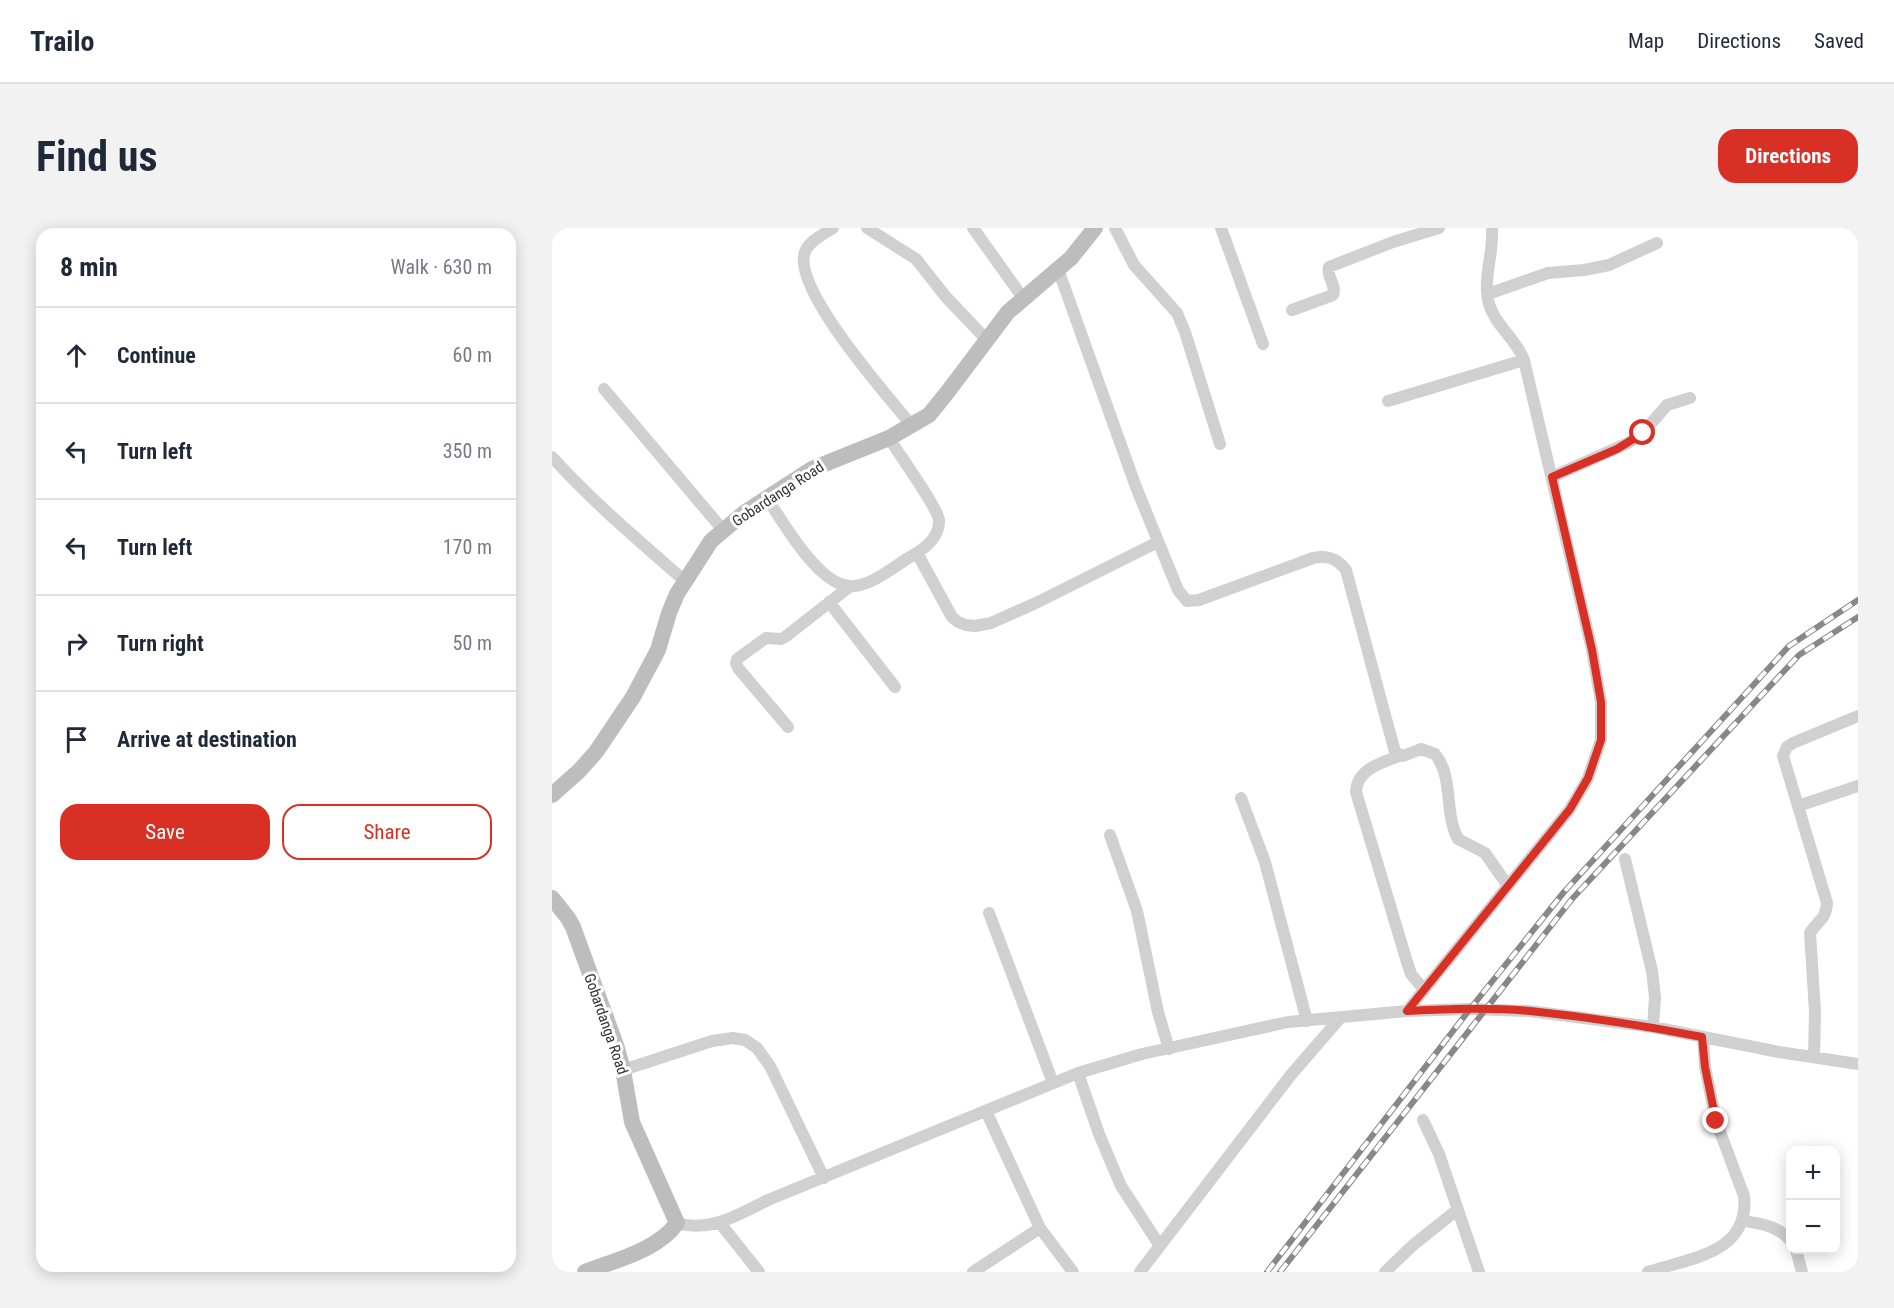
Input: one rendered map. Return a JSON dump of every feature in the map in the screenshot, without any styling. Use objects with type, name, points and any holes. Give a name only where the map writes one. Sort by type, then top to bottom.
[{"type":"main road","name":"Gobardanga Road","points":[[552,795],[596,752],[633,697],[658,650],[669,613],[685,581],[702,553],[723,530],[767,498],[828,461],[889,438],[928,415],[1008,312],[1058,269],[1086,241],[1095,228]]},
{"type":"main road","name":"Gobardanga Road","points":[[552,898],[573,927],[617,1048],[632,1122],[677,1223]]},
{"type":"main road","points":[[585,1272],[645,1248],[662,1238],[677,1223]]},
{"type":"street","points":[[832,228],[810,244],[804,252],[806,274],[830,322],[912,426]]},
{"type":"street","points":[[867,228],[916,259],[946,297],[986,339]]},
{"type":"street","points":[[973,228],[1023,298]]},
{"type":"street","points":[[1115,228],[1134,265],[1177,313],[1220,444]]},
{"type":"street","points":[[1221,228],[1263,344]]},
{"type":"street","points":[[1292,310],[1333,295],[1335,290],[1328,272],[1329,267],[1439,228]]},
{"type":"street","points":[[1407,1011],[1580,795],[1601,740],[1601,702],[1592,650],[1524,360],[1517,345],[1494,315],[1488,294],[1492,228]]},
{"type":"street","points":[[1488,294],[1548,273],[1609,265],[1657,243]]},
{"type":"street","points":[[1058,269],[1101,392],[1178,590],[1187,601],[1199,600],[1313,558],[1331,557],[1341,563],[1346,570],[1393,747],[1399,756]]},
{"type":"street","points":[[1389,401],[1524,360]]},
{"type":"street","points":[[604,389],[723,530]]},
{"type":"street","points":[[1552,477],[1628,443],[1643,433],[1667,405],[1673,401],[1690,398]]},
{"type":"street","points":[[788,727],[736,663],[738,659],[762,640],[770,637],[781,639],[785,637],[849,586],[872,580],[917,553],[935,537],[939,526],[939,517],[889,438]]},
{"type":"street","points":[[552,457],[617,522],[685,581]]},
{"type":"street","points":[[767,498],[798,546],[812,562],[838,583],[849,586]]},
{"type":"street","points":[[917,553],[952,617],[958,622],[975,626],[991,623],[1038,602],[1158,542]]},
{"type":"street","points":[[829,602],[894,687]]},
{"type":"street","points":[[1814,1057],[1815,1012],[1810,933],[1827,912],[1827,903],[1783,756],[1787,747],[1858,716]]},
{"type":"street","points":[[1424,990],[1411,974],[1356,792],[1356,784],[1365,771],[1422,749],[1435,754],[1442,767],[1458,839],[1485,853],[1508,886]]},
{"type":"street","points":[[1798,806],[1858,786]]},
{"type":"street","points":[[1241,798],[1265,862],[1306,1021]]},
{"type":"street","points":[[1110,836],[1137,911],[1158,1012],[1169,1048]]},
{"type":"street","points":[[1625,859],[1652,971],[1653,1028]]},
{"type":"street","points":[[989,913],[1053,1083]]},
{"type":"street","points":[[677,1223],[696,1227],[720,1223],[768,1200],[1078,1073],[1169,1048],[1288,1022],[1407,1011],[1470,1009],[1529,1011],[1653,1028],[1858,1064]]},
{"type":"street","points":[[1140,1272],[1290,1076],[1341,1017]]},
{"type":"street","points":[[1648,1272],[1704,1256],[1734,1237],[1744,1221],[1746,1209],[1744,1196],[1716,1121],[1705,1067],[1702,1037]]},
{"type":"street","points":[[623,1070],[712,1041],[733,1038],[745,1040],[757,1048],[770,1066],[824,1178]]},
{"type":"street","points":[[1078,1073],[1102,1142],[1121,1186],[1160,1246]]},
{"type":"street","points":[[986,1111],[1040,1228],[1073,1272]]},
{"type":"street","points":[[1423,1120],[1439,1154],[1479,1272]]},
{"type":"street","points":[[1385,1272],[1412,1246],[1457,1210]]},
{"type":"street","points":[[1744,1221],[1771,1226],[1786,1235]]},
{"type":"street","points":[[720,1223],[759,1272]]},
{"type":"street","points":[[974,1272],[1040,1228]]},
{"type":"street","points":[[1797,1254],[1802,1272]]},
{"type":"railway","points":[[1267,1272],[1470,1009],[1564,892],[1789,646],[1858,600]]},
{"type":"railway","points":[[1280,1272],[1572,899],[1799,655],[1858,617]]},
{"type":"route","points":[[1643,433],[1617,449],[1552,477],[1592,650],[1601,702],[1601,740],[1588,778],[1580,795],[1553,831],[1407,1011],[1470,1009],[1529,1011],[1702,1037],[1705,1067],[1716,1121]]}]
